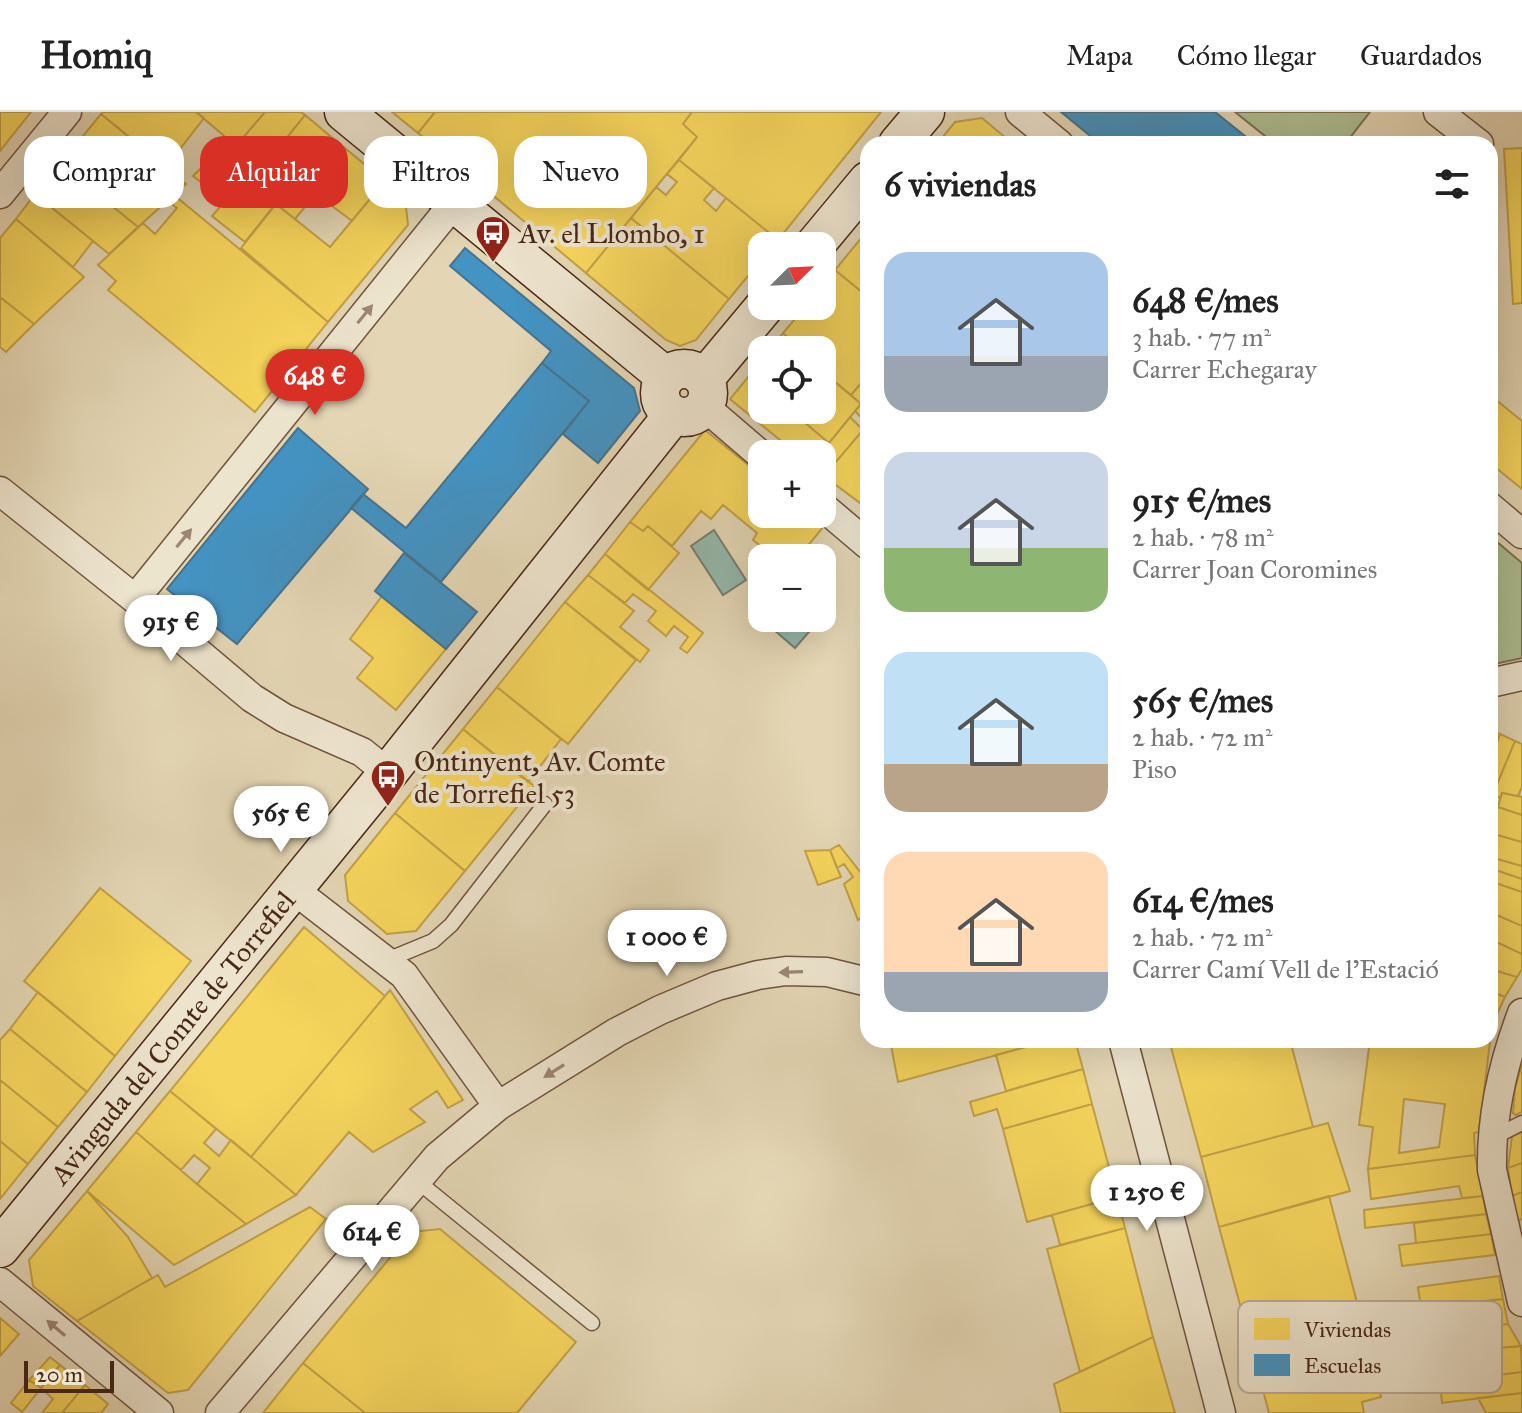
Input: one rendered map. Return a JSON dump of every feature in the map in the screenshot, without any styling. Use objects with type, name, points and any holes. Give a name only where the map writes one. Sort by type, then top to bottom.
[{"type":"street","points":[[0,194],[67,112]]},
{"type":"street","points":[[344,112],[373,136]]},
{"type":"street","points":[[905,136],[925,112]]},
{"type":"street","points":[[1020,112],[1049,136]]},
{"type":"street","points":[[1438,112],[1469,136]]},
{"type":"street","points":[[826,232],[860,191]]},
{"type":"street","points":[[135,599],[450,208]]},
{"type":"street","points":[[460,208],[666,377],[671,372],[693,370],[694,400],[748,444]]},
{"type":"street","name":"Avinguda del Comte de Torrefiel","points":[[0,1248],[694,400],[754,320]]},
{"type":"street","points":[[0,491],[252,698],[284,718],[362,752],[388,773]]},
{"type":"street","points":[[1498,514],[1522,534]]},
{"type":"street","points":[[836,518],[860,538]]},
{"type":"street","points":[[1498,681],[1522,676]]},
{"type":"street","points":[[293,889],[387,960],[417,990],[498,1106]]},
{"type":"street","points":[[220,1413],[416,1180],[451,1144],[498,1106],[617,1032],[717,986],[786,971],[827,972],[860,980]]},
{"type":"street","points":[[1520,1025],[1506,1060],[1492,1137],[1492,1170],[1522,1302]]},
{"type":"street","points":[[1125,1048],[1221,1413]]},
{"type":"street","points":[[0,1282],[159,1413]]},
{"type":"lane","points":[[387,960],[433,941],[451,925],[545,804]]},
{"type":"lane","points":[[1492,1137],[1522,1123]]},
{"type":"lane","points":[[416,1180],[592,1323]]},
{"type":"green space","points":[[1235,112],[1370,112],[1351,136],[1265,136]]},
{"type":"green space","points":[[1498,543],[1522,563],[1522,658],[1498,663]]},
{"type":"water","points":[[714,530],[746,580],[723,595],[691,546]]},
{"type":"water","points":[[776,632],[809,632],[795,648]]},
{"type":"building: Viviendas","points":[[0,112],[31,112],[0,151]]},
{"type":"building: Viviendas","points":[[196,112],[204,118],[184,144],[184,136],[128,136],[101,114]]},
{"type":"building: Viviendas","points":[[196,112],[265,112],[245,136],[224,136]]},
{"type":"building: Viviendas","points":[[265,112],[301,112],[305,115],[288,136],[245,136]]},
{"type":"building: Viviendas","points":[[392,112],[435,112],[418,133]]},
{"type":"building: Viviendas","points":[[435,112],[692,112],[683,124],[697,137],[647,198],[647,136],[514,136],[514,208],[639,208],[586,273],[498,200],[498,136],[422,136],[418,133]]},
{"type":"building: Viviendas","points":[[692,112],[881,112],[784,232],[768,232],[679,160],[697,137],[683,124]]},
{"type":"building: Viviendas","points":[[101,114],[128,136],[83,136]]},
{"type":"building: Viviendas","points":[[305,115],[330,136],[288,136]]},
{"type":"building: Viviendas","points":[[982,118],[1003,136],[944,136],[955,122]]},
{"type":"building: Viviendas","points":[[1522,148],[1522,303],[1513,304],[1504,149]]},
{"type":"building: Viviendas","points":[[348,151],[364,164],[364,206],[352,221],[335,208],[348,208]]},
{"type":"building: Viviendas","points":[[679,160],[714,188],[704,200],[716,211],[726,198],[768,232],[748,232],[748,276],[729,299],[631,218],[639,208],[647,208],[647,198],[656,187],[666,195],[677,182],[667,174]]},
{"type":"building: Viviendas","points":[[200,169],[200,181],[193,176]]},
{"type":"building: Viviendas","points":[[184,203],[328,322],[255,412],[108,290],[116,281],[98,265],[143,223],[155,234],[177,208],[184,208]]},
{"type":"building: Viviendas","points":[[364,206],[406,208],[408,225],[328,322],[241,248],[273,208],[281,208],[330,247]]},
{"type":"building: Viviendas","points":[[24,208],[52,208],[93,241],[73,267],[16,219]]},
{"type":"building: Viviendas","points":[[52,208],[114,208],[138,227],[109,254]]},
{"type":"building: Viviendas","points":[[114,208],[159,208],[138,227]]},
{"type":"building: Viviendas","points":[[219,208],[272,208],[245,242],[212,216]]},
{"type":"building: Viviendas","points":[[281,208],[304,208],[295,219]]},
{"type":"building: Viviendas","points":[[631,218],[729,299],[696,340],[680,346],[666,340],[586,273]]},
{"type":"building: Viviendas","points":[[16,219],[84,277],[34,324],[0,297],[0,238]]},
{"type":"building: Viviendas","points":[[860,240],[860,290],[836,269]]},
{"type":"building: Viviendas","points":[[836,271],[860,290],[860,384],[851,395],[836,383],[836,336],[786,336],[783,333],[794,320],[836,320]]},
{"type":"building: Viviendas","points":[[0,297],[34,324],[6,352],[0,347]]},
{"type":"building: Viviendas","points":[[748,377],[748,414],[730,399]]},
{"type":"building: Viviendas","points":[[836,383],[860,405],[831,440],[825,440],[807,424],[836,424]]},
{"type":"building: Viviendas","points":[[860,384],[860,403],[851,395]]},
{"type":"building: Viviendas","points":[[1498,402],[1522,421],[1522,489],[1498,470]]},
{"type":"building: Viviendas","points":[[850,417],[860,427],[860,434],[836,462],[836,440],[831,440]]},
{"type":"building: Viviendas","points":[[760,424],[807,424],[825,440],[780,440]]},
{"type":"building: Viviendas","points":[[705,430],[748,465],[748,526],[723,505],[711,519],[701,511],[672,546],[648,526],[643,531],[630,522]]},
{"type":"building: Viviendas","points":[[860,433],[860,503],[836,485],[836,462]]},
{"type":"building: Viviendas","points":[[630,522],[643,531],[648,526],[679,553],[648,590],[605,554]]},
{"type":"building: Viviendas","points":[[751,528],[822,528],[809,544],[758,544],[753,540],[757,533]]},
{"type":"building: Viviendas","points":[[605,554],[703,633],[687,653],[680,648],[688,637],[674,626],[666,636],[648,621],[656,611],[633,594],[625,603],[588,575]]},
{"type":"building: Viviendas","points":[[588,575],[634,611],[620,627],[649,650],[640,662],[565,602]]},
{"type":"building: Viviendas","points":[[382,596],[446,649],[396,710],[357,678],[373,658],[350,639]]},
{"type":"building: Viviendas","points":[[565,602],[636,660],[568,744],[497,687]]},
{"type":"building: Viviendas","points":[[497,687],[561,739],[528,782],[463,729]]},
{"type":"building: Viviendas","points":[[463,729],[534,786],[465,871],[395,813]]},
{"type":"building: Viviendas","points":[[1500,734],[1515,741],[1498,782]]},
{"type":"building: Viviendas","points":[[1515,741],[1522,744],[1522,787],[1518,796],[1502,793],[1498,797],[1498,782]]},
{"type":"building: Viviendas","points":[[1502,793],[1522,797],[1522,815],[1498,807]]},
{"type":"building: Viviendas","points":[[1498,807],[1522,815],[1522,842],[1498,835]]},
{"type":"building: Viviendas","points":[[395,813],[465,871],[416,931],[387,934],[348,901],[345,875]]},
{"type":"building: Viviendas","points":[[1498,835],[1522,842],[1522,866],[1498,859]]},
{"type":"building: Viviendas","points":[[839,845],[860,872],[858,920],[844,884],[853,877],[844,864],[837,868],[830,850]]},
{"type":"building: Viviendas","points":[[830,850],[841,877],[818,885],[805,851]]},
{"type":"building: Viviendas","points":[[1498,859],[1522,866],[1522,879],[1498,871]]},
{"type":"building: Viviendas","points":[[1498,871],[1522,879],[1522,892],[1498,884]]},
{"type":"building: Viviendas","points":[[1498,884],[1522,892],[1522,926],[1498,916]]},
{"type":"building: Viviendas","points":[[100,888],[191,961],[115,1056],[24,981]]},
{"type":"building: Viviendas","points":[[1498,916],[1522,926],[1522,954],[1498,943]]},
{"type":"building: Viviendas","points":[[304,927],[385,996],[251,1157],[170,1091]]},
{"type":"building: Viviendas","points":[[1498,943],[1522,954],[1522,969],[1517,977],[1498,971]]},
{"type":"building: Viviendas","points":[[1498,971],[1517,977],[1505,997],[1498,994]]},
{"type":"building: Viviendas","points":[[390,990],[463,1100],[448,1108],[437,1091],[410,1109],[425,1122],[373,1152],[349,1132],[296,1195],[251,1157]]},
{"type":"building: Viviendas","points":[[38,992],[115,1056],[87,1092],[10,1029]]},
{"type":"building: Viviendas","points":[[1498,994],[1505,997],[1498,1012]]},
{"type":"building: Viviendas","points":[[10,1029],[87,1092],[58,1127],[0,1080],[0,1040]]},
{"type":"building: Viviendas","points":[[892,1048],[1023,1048],[898,1082]]},
{"type":"building: Viviendas","points":[[1022,1048],[1077,1048],[1083,1069],[1006,1091],[996,1055]]},
{"type":"building: Viviendas","points":[[1171,1048],[1292,1048],[1313,1127],[1201,1157]]},
{"type":"building: Viviendas","points":[[1369,1048],[1489,1048],[1479,1132],[1474,1133],[1475,1155],[1368,1169],[1373,1127],[1359,1125]],"holes":[[[1404,1099],[1445,1104],[1439,1147],[1399,1153]]]},
{"type":"building: Viviendas","points":[[1522,1064],[1522,1112],[1516,1115],[1513,1113],[1515,1089]]},
{"type":"building: Viviendas","points":[[1083,1069],[1092,1104],[1003,1129],[997,1109],[974,1116],[970,1102]]},
{"type":"building: Viviendas","points":[[0,1080],[58,1127],[28,1164],[0,1141]]},
{"type":"building: Viviendas","points":[[170,1091],[216,1129],[204,1143],[219,1156],[231,1140],[296,1195],[246,1224],[197,1184],[210,1168],[194,1155],[181,1170],[136,1132]]},
{"type":"building: Viviendas","points":[[1092,1104],[1117,1197],[1027,1222],[1003,1129]]},
{"type":"building: Viviendas","points":[[1328,1123],[1350,1191],[1219,1227],[1201,1157]]},
{"type":"building: Viviendas","points":[[136,1132],[246,1224],[174,1265],[87,1191]]},
{"type":"building: Viviendas","points":[[1522,1132],[1522,1163],[1508,1168],[1512,1136]]},
{"type":"building: Viviendas","points":[[0,1141],[28,1164],[0,1199]]},
{"type":"building: Viviendas","points":[[1475,1155],[1483,1196],[1462,1198],[1459,1186],[1371,1199],[1368,1169]]},
{"type":"building: Viviendas","points":[[1522,1163],[1522,1192],[1512,1196],[1508,1168]]},
{"type":"building: Viviendas","points":[[87,1191],[128,1237],[152,1278],[77,1321],[33,1286],[29,1260]]},
{"type":"building: Viviendas","points":[[1522,1192],[1522,1219],[1517,1221],[1512,1196]]},
{"type":"building: Viviendas","points":[[1329,1196],[1357,1301],[1239,1301],[1219,1227]]},
{"type":"building: Viviendas","points":[[1483,1196],[1486,1214],[1365,1228],[1364,1210]]},
{"type":"building: Viviendas","points":[[1117,1197],[1125,1228],[1060,1245],[1052,1215]]},
{"type":"building: Viviendas","points":[[310,1207],[326,1219],[188,1390],[168,1393],[77,1321],[158,1275],[165,1287]]},
{"type":"building: Viviendas","points":[[1486,1214],[1491,1234],[1416,1243],[1414,1223]]},
{"type":"building: Viviendas","points":[[1125,1228],[1153,1337],[1080,1372],[1047,1249]]},
{"type":"building: Viviendas","points":[[440,1229],[576,1342],[517,1413],[365,1413],[303,1363],[411,1232]]},
{"type":"building: Viviendas","points":[[1491,1234],[1495,1255],[1402,1266],[1399,1245]]},
{"type":"building: Viviendas","points":[[1499,1276],[1503,1299],[1420,1301],[1418,1287]]},
{"type":"building: Viviendas","points":[[1503,1299],[1508,1324],[1502,1325],[1502,1301],[1486,1301]]},
{"type":"building: Viviendas","points":[[0,1318],[19,1334],[0,1356]]},
{"type":"building: Viviendas","points":[[1508,1324],[1521,1346],[1502,1348],[1502,1325]]},
{"type":"building: Viviendas","points":[[1153,1337],[1175,1413],[1061,1413],[1054,1384]]},
{"type":"building: Viviendas","points":[[1521,1346],[1522,1372],[1502,1374],[1502,1348]]},
{"type":"building: Viviendas","points":[[50,1357],[60,1365],[41,1388],[29,1380]]},
{"type":"building: Viviendas","points":[[303,1363],[365,1413],[263,1413]]},
{"type":"building: Viviendas","points":[[60,1365],[85,1385],[62,1413],[42,1413],[53,1399],[41,1388]]},
{"type":"building: Viviendas","points":[[1522,1372],[1522,1393],[1442,1403],[1441,1393],[1502,1393],[1502,1374]]},
{"type":"building: Viviendas","points":[[29,1380],[41,1388],[22,1412],[11,1403]]},
{"type":"building: Viviendas","points":[[85,1385],[108,1404],[101,1413],[62,1413]]},
{"type":"building: Viviendas","points":[[1264,1393],[1380,1393],[1381,1397],[1362,1402],[1364,1413],[1269,1413]]},
{"type":"building: Viviendas","points":[[1522,1393],[1522,1413],[1486,1413],[1478,1398]]},
{"type":"building: Escuelas","points":[[1061,112],[1215,112],[1245,136],[1090,136]]},
{"type":"building: Escuelas","points":[[465,248],[634,388],[640,411],[598,463],[563,434],[589,401],[542,363],[551,351],[450,266]]},
{"type":"building: Escuelas","points":[[542,363],[589,401],[441,582],[351,508],[363,494],[406,528]]},
{"type":"building: Escuelas","points":[[298,428],[368,489],[237,644],[167,589]]},
{"type":"building: Escuelas","points":[[404,553],[477,612],[446,649],[375,591]]},
{"type":"place","name":"Av. el Llombo, 1","points":[[493,264]]},
{"type":"place","name":"Ontinyent, Av. Comte de Torrefiel 53","points":[[388,808]]}]
